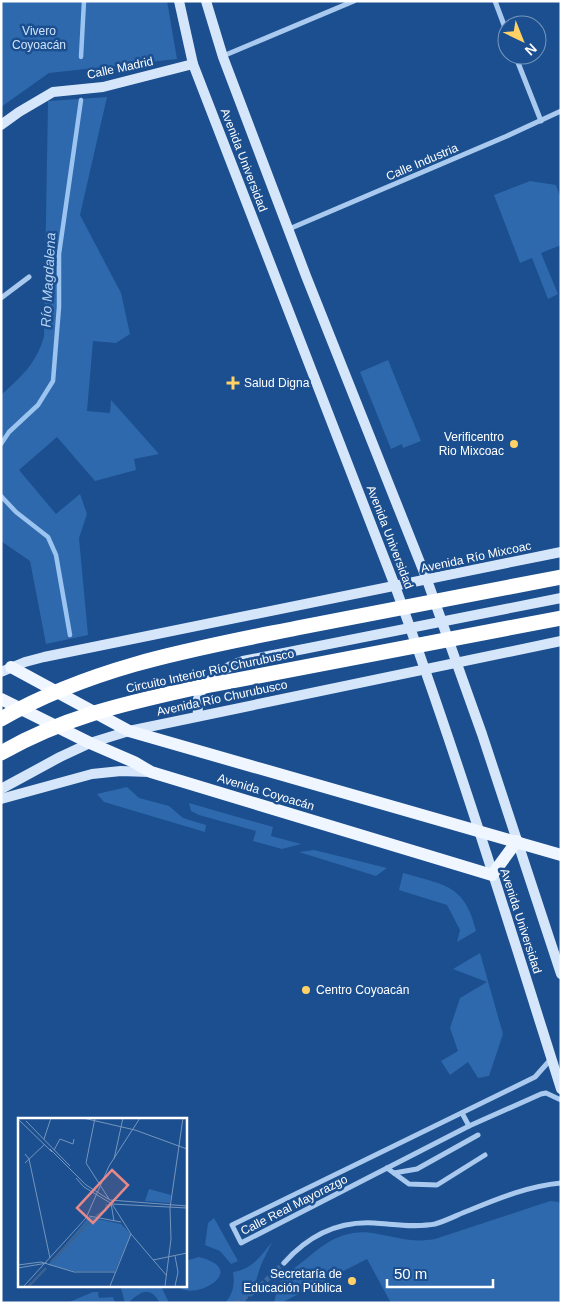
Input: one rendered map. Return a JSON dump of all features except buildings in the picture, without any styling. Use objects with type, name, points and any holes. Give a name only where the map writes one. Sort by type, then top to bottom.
[{"type":"highway","name":"Circuito Interior Río Churubusco","points":[[1,719],[30,703],[93,676],[176,652],[561,577]]},
{"type":"highway","name":"Circuito Interior Río Churubusco","points":[[1,753],[52,728],[105,709],[190,689],[561,618]]},
{"type":"main road","name":"Avenida Universidad","points":[[179,1],[193,64],[396,586],[426,669],[480,832],[561,1089]]},
{"type":"main road","name":"Avenida Universidad","points":[[206,1],[223,56],[306,276],[427,580],[457,663],[561,974]]},
{"type":"main road","name":"Calle Madrid","points":[[1,125],[53,92],[103,87],[193,64]]},
{"type":"main road","name":"Avenida Río Mixcoac","points":[[396,586],[561,552]]},
{"type":"main road","points":[[5,666],[396,586]]},
{"type":"main road","points":[[198,716],[198,700],[205,688],[219,673],[237,663],[561,598]]},
{"type":"main road","points":[[457,663],[561,641]]},
{"type":"main road","name":"Avenida Río Churubusco","points":[[1,789],[60,757],[90,744],[129,731],[457,663]]},
{"type":"main road","name":"Avenida Coyoacán","points":[[5,666],[129,731],[517,842],[545,852],[561,855]]},
{"type":"main road","name":"Avenida Coyoacán","points":[[1,699],[90,744],[134,762],[151,772],[492,875]]},
{"type":"main road","points":[[1,799],[92,774],[121,771],[151,772]]},
{"type":"main road","points":[[492,875],[517,842]]},
{"type":"street","points":[[223,56],[354,1]]},
{"type":"street","points":[[495,1],[500,15]]},
{"type":"street","points":[[519,65],[541,121]]},
{"type":"street","name":"Calle Industria","points":[[289,229],[561,111]]},
{"type":"street","points":[[1,298],[29,277]]},
{"type":"street","name":"Calle Real Mayorazgo","points":[[552,1059],[535,1077],[232,1225],[241,1243],[468,1126],[541,1094],[561,1100]]},
{"type":"street","points":[[462,1113],[468,1126]]},
{"type":"street","points":[[394,1173],[417,1169],[478,1135]]},
{"type":"street","points":[[388,1168],[408,1184],[437,1184],[486,1155]]},
{"type":"street","points":[[284,1263],[302,1244],[324,1231],[336,1227],[361,1223],[434,1224],[502,1197],[550,1184],[561,1183]]},
{"type":"green space","name":"Vivero Coyoacán","points":[[1,1],[167,1],[177,59],[49,73],[1,107]]},
{"type":"green space","points":[[107,97],[80,215],[121,293],[130,334],[116,343],[93,341],[87,411],[110,413],[111,400],[159,454],[134,459],[136,470],[95,481],[57,437],[19,470],[56,514],[80,494],[87,514],[79,538],[88,635],[46,644],[30,561],[1,541],[1,395],[22,376],[33,362],[44,336],[48,101]]},
{"type":"green space","points":[[530,181],[556,185],[561,199],[561,245],[541,253],[558,294],[548,299],[532,258],[520,263],[494,195]]},
{"type":"green space","points":[[388,360],[421,441],[403,448],[402,444],[391,449],[360,372]]},
{"type":"green space","points":[[127,787],[139,798],[169,806],[183,818],[206,825],[205,832],[104,802],[97,794]]},
{"type":"green space","points":[[189,803],[273,827],[271,836],[301,844],[282,849],[253,841],[256,831],[199,815],[191,811]]},
{"type":"green space","points":[[314,850],[387,868],[376,876],[299,852]]},
{"type":"green space","points":[[403,873],[441,884],[459,895],[466,904],[476,931],[457,942],[460,930],[447,905],[399,890]]},
{"type":"green space","points":[[480,953],[503,1034],[489,1076],[478,1078],[468,1062],[450,1075],[441,1061],[458,1051],[450,1028],[460,998],[487,982],[453,969]]},
{"type":"green space","points":[[550,1201],[559,1202],[561,1207],[561,1300],[555,1303],[391,1303],[367,1259],[281,1303],[274,1303],[278,1286],[286,1275],[321,1247],[338,1237],[357,1232],[367,1232],[413,1240],[435,1239]]},
{"type":"green space","points":[[214,1218],[238,1261],[231,1264],[220,1251],[205,1245],[208,1223]]},
{"type":"green space","points":[[272,1242],[261,1265],[253,1290],[244,1303],[225,1303],[233,1289],[233,1272],[251,1265]]},
{"type":"green space","points":[[199,1257],[214,1263],[220,1270],[219,1277],[204,1288],[184,1290],[178,1286],[186,1286],[186,1261]]},
{"type":"green space","points":[[161,1286],[169,1303],[160,1303],[153,1294],[145,1292],[125,1303],[121,1288]]},
{"type":"green space","points":[[93,1292],[98,1292],[99,1298],[113,1297],[115,1303],[67,1303]]},
{"type":"waterway","name":"Río Magdalena","points":[[81,57],[84,1]]},
{"type":"waterway","name":"Río Magdalena","points":[[1,444],[9,432],[38,405],[53,381],[59,307],[59,254],[81,100]]},
{"type":"waterway","name":"Río Magdalena","points":[[1,496],[16,512],[48,537],[56,555],[70,635]]},
{"type":"tunnel","points":[[236,1303],[255,1291],[284,1263]]},
{"type":"place","name":"Salud Digna","points":[[233,383]]},
{"type":"place","name":"Verificentro Rio Mixcoac","points":[[514,444]]},
{"type":"place","name":"Centro Coyoacán","points":[[306,990]]},
{"type":"place","name":"Secretaría de Educación Pública","points":[[352,1281]]}]
